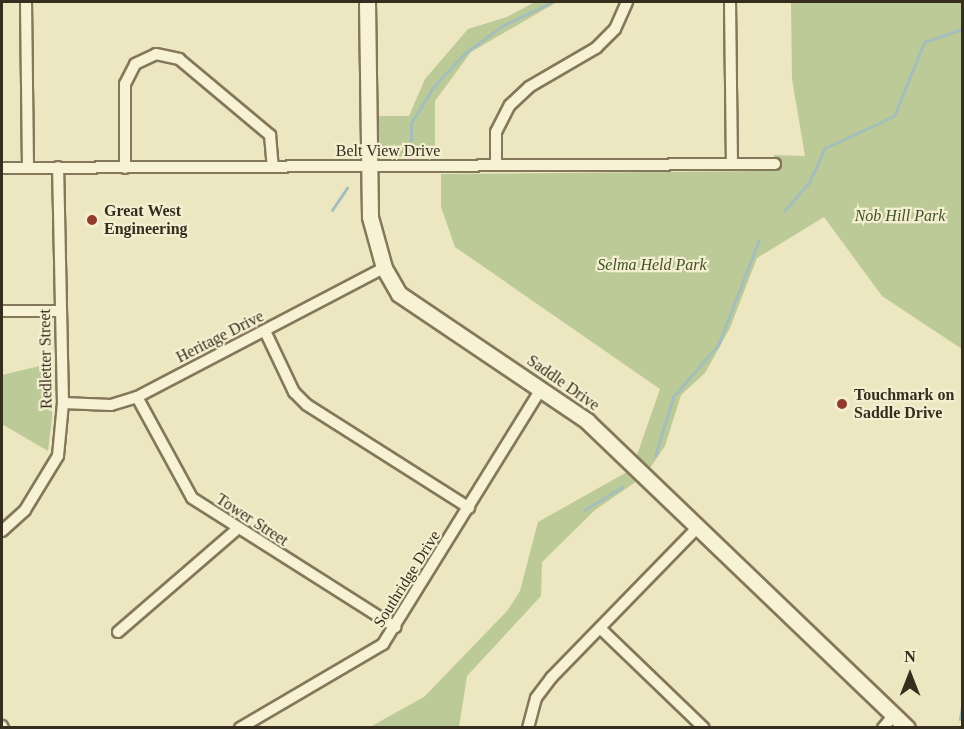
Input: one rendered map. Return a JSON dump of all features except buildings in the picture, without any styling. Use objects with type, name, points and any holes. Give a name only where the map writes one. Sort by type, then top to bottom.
[{"type":"street","points":[[26,2],[28,168]]},
{"type":"street","name":"Saddle Drive","points":[[367,2],[368,166],[373,236],[384,268],[415,309],[542,388],[586,421],[699,526],[907,728]]},
{"type":"street","points":[[496,165],[496,132],[510,105],[529,87],[596,48],[615,29],[627,2]]},
{"type":"street","points":[[730,2],[732,165]]},
{"type":"street","points":[[125,168],[125,84],[135,64],[156,54],[179,59],[270,135],[273,167]]},
{"type":"street","name":"Belt View Drive","points":[[2,168],[775,164]]},
{"type":"street","name":"Redletter Street","points":[[2,531],[46,482],[58,456],[63,403],[58,167]]},
{"type":"street","name":"Heritage Drive","points":[[63,403],[111,405],[137,397],[384,268]]},
{"type":"street","points":[[2,311],[60,311]]},
{"type":"street","points":[[264,331],[294,392],[308,405],[469,508]]},
{"type":"street","name":"Southridge Drive","points":[[240,728],[370,655],[395,627],[542,388]]},
{"type":"street","name":"Tower Street","points":[[137,397],[192,498],[236,530],[395,627]]},
{"type":"street","points":[[528,728],[536,698],[552,677],[602,630],[699,526]]},
{"type":"street","points":[[118,632],[236,530]]},
{"type":"street","points":[[602,630],[704,728]]},
{"type":"street","points":[[883,728],[894,716]]},
{"type":"green space","points":[[535,2],[557,2],[471,52],[435,101],[435,156],[377,157],[376,116],[409,116],[425,79],[468,29],[507,17]]},
{"type":"green space","points":[[791,2],[962,2],[962,349],[882,296],[824,217],[757,258],[730,328],[705,373],[681,395],[665,446],[650,468],[637,455],[660,389],[455,247],[441,207],[441,174],[774,171],[774,155],[805,156],[792,79]]},
{"type":"green space","points":[[52,363],[52,418],[48,451],[2,424],[2,375]]},
{"type":"green space","points":[[627,472],[637,481],[595,510],[542,562],[541,596],[467,676],[459,727],[370,727],[424,697],[508,610],[520,591],[538,522]]},
{"type":"waterway","points":[[411,140],[411,123],[434,86],[465,53],[502,26],[552,2]]},
{"type":"waterway","points":[[784,211],[809,182],[825,148],[894,116],[924,42],[962,29]]},
{"type":"waterway","points":[[332,210],[347,188]]},
{"type":"waterway","points":[[655,456],[673,397],[718,345],[759,240]]},
{"type":"waterway","points":[[584,510],[622,487]]},
{"type":"waterway","points":[[960,719],[962,707]]},
{"type":"place","name":"Great West Engineering","points":[[92,220]]},
{"type":"place","name":"Touchmark on Saddle Drive","points":[[842,404]]},
{"type":"park label","name":"Nob Hill Park","points":[[900,216]]},
{"type":"park label","name":"Selma Held Park","points":[[652,265]]}]
